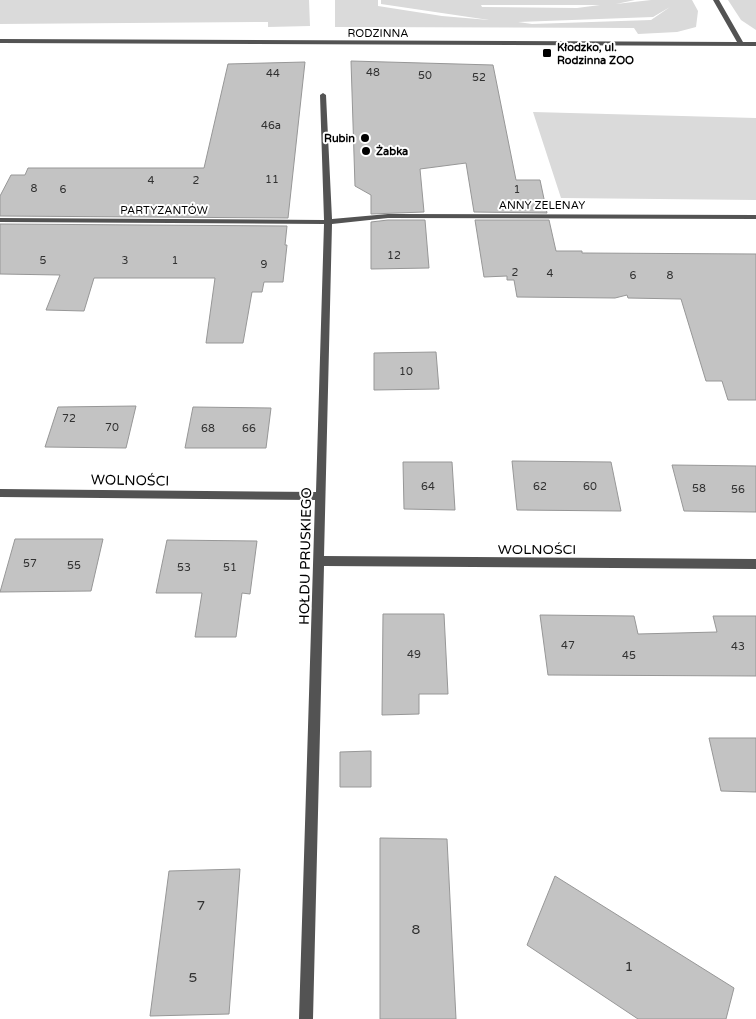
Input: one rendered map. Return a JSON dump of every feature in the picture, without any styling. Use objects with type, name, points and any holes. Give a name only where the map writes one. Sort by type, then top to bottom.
[{"type":"street","points":[[716,0],[741,44]]},
{"type":"street","name":"RODZINNA","points":[[0,41],[756,44]]},
{"type":"street","name":"HOŁDU PRUSKIEGO","points":[[306,1019],[328,222],[323,94]]},
{"type":"street","name":"ANNY ZELENAY","points":[[328,222],[388,216],[756,217]]},
{"type":"street","name":"PARTYZANTÓW","points":[[0,220],[328,222]]},
{"type":"street","name":"WOLNOŚCI","points":[[0,493],[320,496]]},
{"type":"street","name":"WOLNOŚCI","points":[[318,561],[756,564]]},
{"type":"shaded area","points":[[0,0],[309,0],[310,26],[268,27],[268,22],[0,24]]},
{"type":"shaded area","points":[[335,0],[378,0],[378,6],[442,16],[489,20],[381,4],[381,0],[635,0],[616,4],[651,0],[692,0],[698,11],[696,27],[677,32],[638,34],[634,28],[335,27]],"holes":[[[481,5],[600,5],[577,8],[482,7]],[[670,7],[651,20],[532,24],[518,22],[653,17]]]},
{"type":"shaded area","points":[[728,0],[756,0],[756,30],[741,20]]},
{"type":"shaded area","points":[[533,112],[756,118],[756,200],[561,198]]},
{"type":"building","points":[[351,61],[493,65],[516,180],[540,180],[547,213],[474,212],[466,163],[420,169],[424,212],[371,214],[371,195],[355,186]]},
{"type":"building","points":[[305,62],[288,218],[0,216],[0,196],[11,175],[25,175],[28,168],[204,168],[228,64]]},
{"type":"building","points":[[425,220],[429,268],[371,269],[371,222]]},
{"type":"building","points":[[475,220],[549,220],[556,251],[582,251],[582,253],[756,254],[756,400],[728,400],[722,381],[706,381],[681,299],[628,298],[627,295],[615,298],[517,297],[514,280],[507,280],[507,276],[484,277]]},
{"type":"building","points":[[0,224],[287,226],[283,282],[264,282],[262,292],[252,292],[243,343],[206,343],[215,278],[94,278],[84,311],[46,310],[60,275],[0,274]]},
{"type":"building","points":[[436,352],[439,389],[374,390],[374,353]]},
{"type":"building","points":[[136,406],[126,448],[45,447],[58,407]]},
{"type":"building","points":[[193,407],[271,408],[266,448],[185,448]]},
{"type":"building","points":[[512,461],[611,462],[621,511],[517,510]]},
{"type":"building","points":[[403,462],[452,462],[455,510],[404,509]]},
{"type":"building","points":[[672,465],[756,466],[756,512],[684,511]]},
{"type":"building","points":[[15,539],[103,539],[91,591],[0,592]]},
{"type":"building","points":[[167,540],[257,541],[250,594],[242,593],[236,637],[195,637],[202,593],[156,593]]},
{"type":"building","points":[[383,614],[444,614],[448,694],[419,694],[419,714],[382,715]]},
{"type":"building","points":[[540,615],[634,616],[638,634],[717,632],[713,616],[756,616],[756,676],[548,675]]},
{"type":"building","points":[[709,738],[756,738],[756,792],[721,791]]},
{"type":"building","points":[[371,751],[371,787],[340,787],[340,752]]},
{"type":"building","points":[[380,838],[447,839],[456,1019],[380,1019]]},
{"type":"building","points":[[240,869],[229,1014],[150,1016],[169,871]]},
{"type":"building","points":[[555,876],[734,988],[726,1019],[638,1019],[527,945]]},
{"type":"place","name":"Kłodzko, ul. Rodzinna ZOO","points":[[547,53]]},
{"type":"place","name":"Rubin","points":[[365,138]]},
{"type":"place","name":"Żabka","points":[[366,151]]}]
